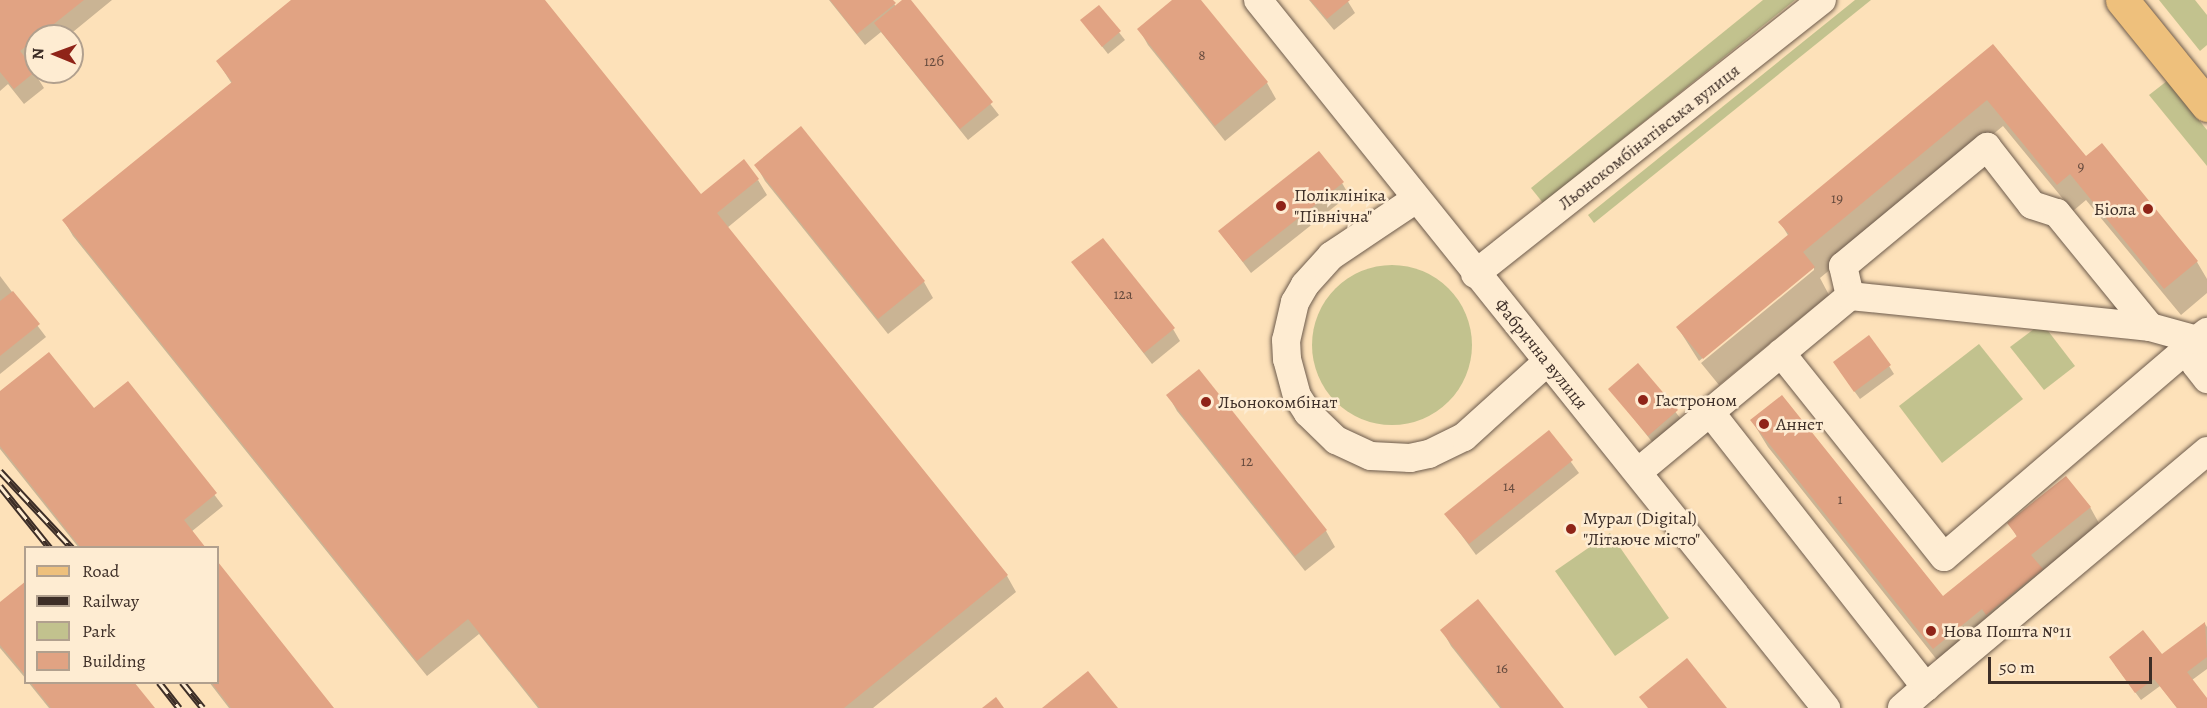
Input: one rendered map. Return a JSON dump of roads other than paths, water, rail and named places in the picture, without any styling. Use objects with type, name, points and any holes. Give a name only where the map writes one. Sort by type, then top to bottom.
[{"type":"main road","points":[[2123,1],[2207,105]]},
{"type":"street","name":"Фабрична вулиця","points":[[1258,0],[1475,274],[1638,472],[1826,708]]},
{"type":"street","name":"Льонокомбінатівська вулиця","points":[[1475,274],[1822,0]]},
{"type":"street","points":[[1850,296],[1843,266],[1987,147],[2032,205],[2057,213],[2150,327]]},
{"type":"street","points":[[1416,199],[1331,256],[1305,285],[1296,302],[1286,340],[1287,359],[1298,396],[1308,413],[1336,440],[1371,456],[1410,458],[1429,454],[1464,437],[1547,362]]},
{"type":"street","points":[[1638,472],[1850,296],[2150,327],[2202,336]]},
{"type":"street","points":[[1781,353],[1944,557],[2202,336]]},
{"type":"street","points":[[2202,336],[2196,365],[2207,379]]},
{"type":"street","points":[[1710,412],[1926,687]]},
{"type":"street","points":[[1902,708],[2207,452]]},
{"type":"railway","points":[[0,471],[70,546]]},
{"type":"railway","points":[[0,486],[48,546]]},
{"type":"railway","points":[[161,684],[179,708]]},
{"type":"railway","points":[[184,684],[203,708]]},
{"type":"place","name":"Поліклініка \"Північна\"","points":[[1281,206]]},
{"type":"place","name":"Біола","points":[[2148,209]]},
{"type":"place","name":"Гастроном","points":[[1643,400]]},
{"type":"place","name":"Льонокомбінат","points":[[1206,402]]},
{"type":"place","name":"Аннет","points":[[1764,424]]},
{"type":"place","name":"Мурал (Digital) \"Літаюче місто\"","points":[[1571,529]]},
{"type":"place","name":"Нова Пошта №11","points":[[1931,631]]}]
